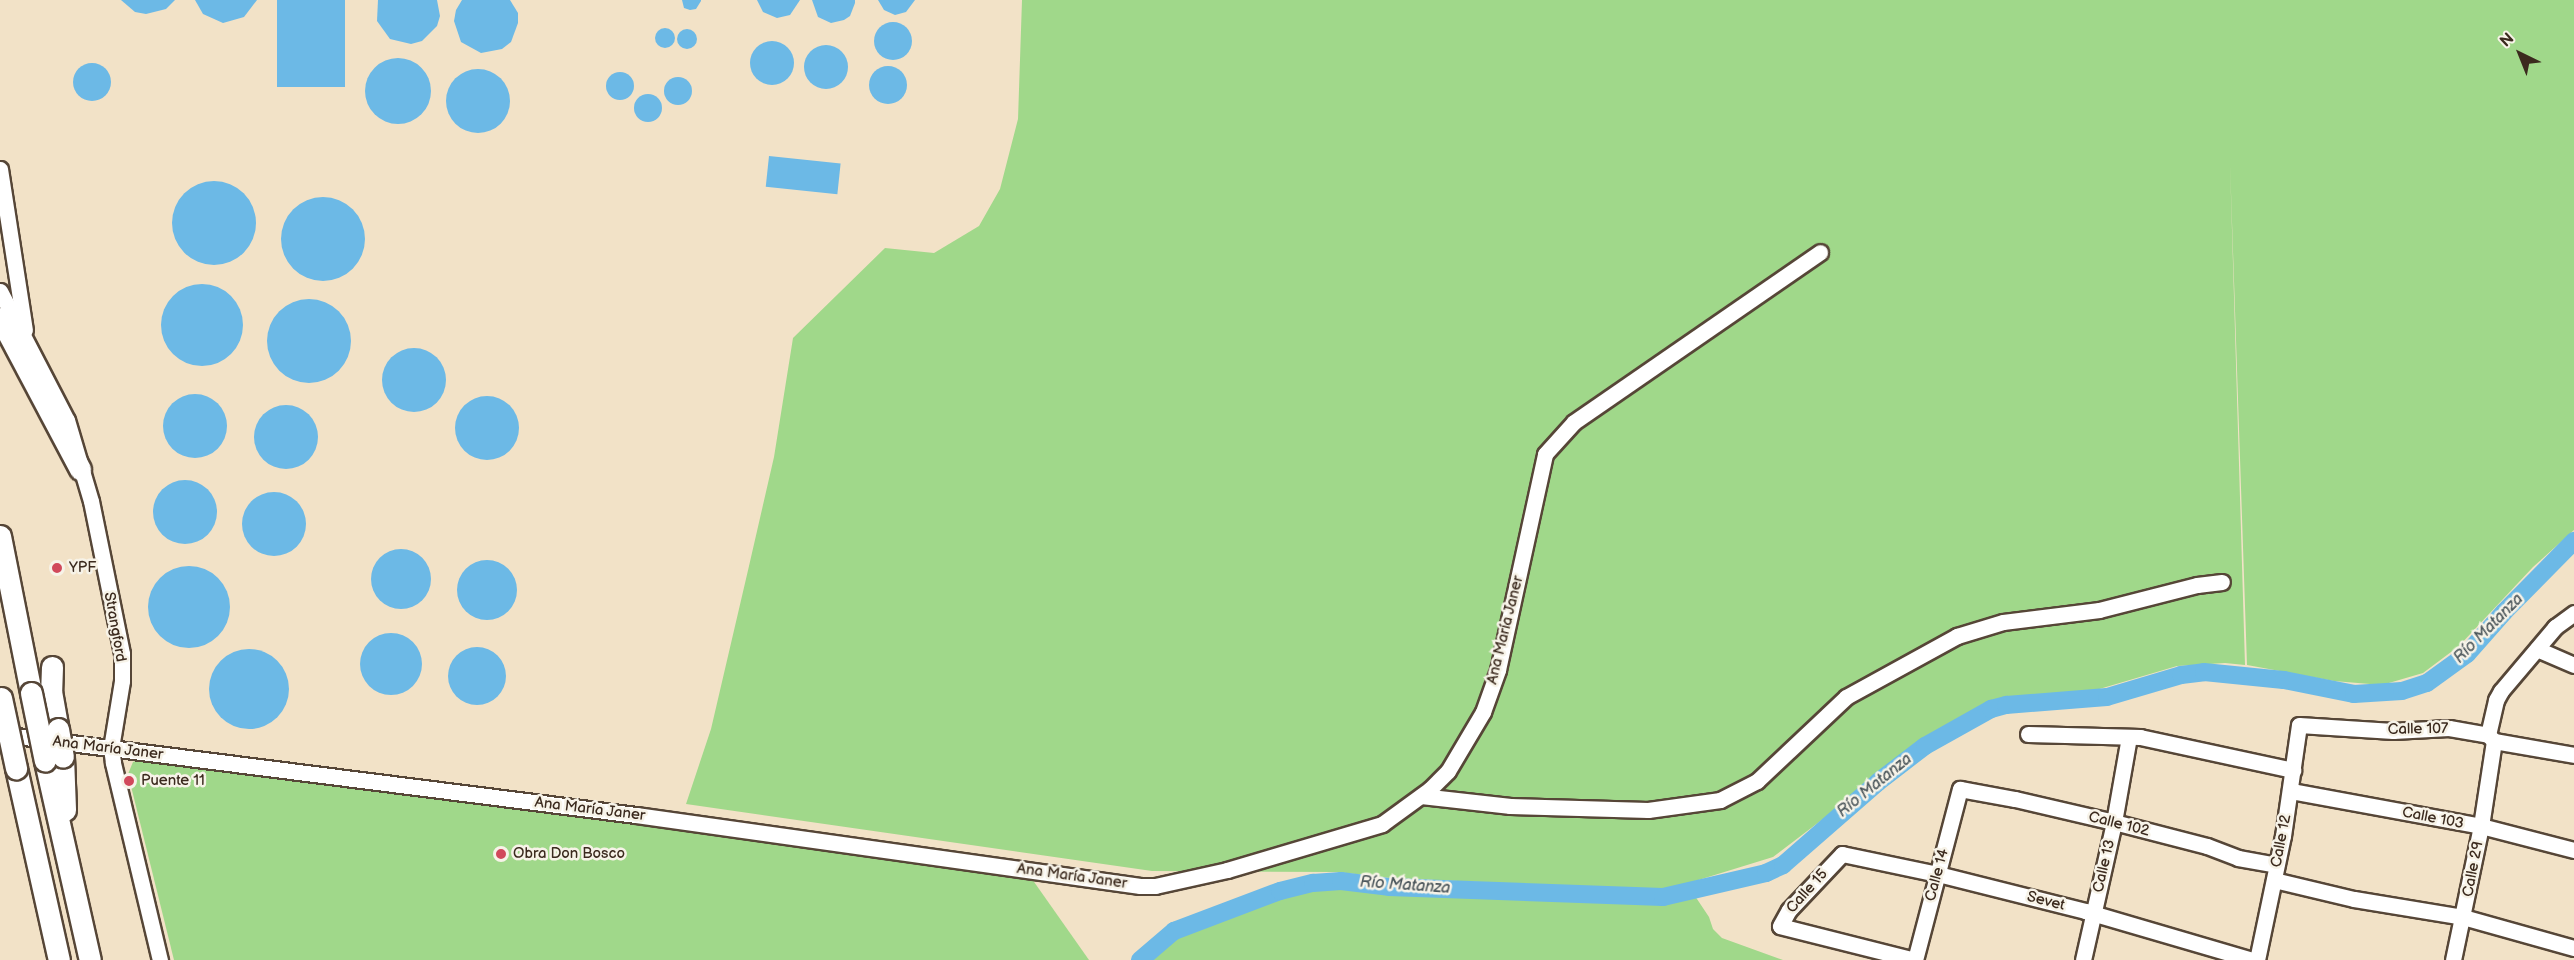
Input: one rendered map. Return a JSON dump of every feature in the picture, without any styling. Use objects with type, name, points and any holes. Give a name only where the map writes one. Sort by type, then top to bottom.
[{"type":"highway","points":[[0,318],[80,469]]},
{"type":"highway","points":[[0,536],[31,693],[54,759],[68,861],[90,960]]},
{"type":"highway","points":[[52,667],[51,691],[58,729],[54,759]]},
{"type":"highway","points":[[1,695],[59,960]]},
{"type":"street","name":"Strangford","points":[[0,169],[26,339]]},
{"type":"street","name":"Ana María Janer","points":[[0,734],[636,815],[1140,886],[1155,886],[1227,870],[1382,824],[1421,796],[1448,771],[1483,712],[1498,670],[1545,454],[1574,422],[1820,252]]},
{"type":"street","name":"Strangford","points":[[0,291],[67,420],[91,501],[122,654],[122,681],[111,748],[117,785],[160,960]]},
{"type":"street","points":[[1421,796],[1510,806],[1648,810],[1720,800],[1757,781],[1846,697],[1957,636],[2003,622],[2099,610],[2197,585],[2222,582]]},
{"type":"street","points":[[2491,738],[2496,700],[2500,691],[2555,627],[2574,613]]},
{"type":"street","points":[[2537,649],[2574,665]]},
{"type":"street","name":"Calle 107","points":[[2303,724],[2393,731],[2449,728],[2574,755]]},
{"type":"street","name":"Calle 12","points":[[2255,960],[2291,791],[2297,729],[2303,724]]},
{"type":"street","points":[[2028,734],[2153,739],[2293,770]]},
{"type":"street","name":"Calle 13","points":[[2083,960],[2114,822],[2129,737]]},
{"type":"street","name":"Calle 29","points":[[2453,960],[2481,826],[2491,738]]},
{"type":"street","name":"Calle 102","points":[[1960,789],[2015,799],[2207,846],[2354,899],[2463,917],[2574,948]]},
{"type":"street","name":"Calle 14","points":[[1915,960],[1960,789]]},
{"type":"street","name":"Calle 103","points":[[2291,791],[2481,826],[2574,850]]},
{"type":"street","name":"Sevet","points":[[1837,858],[1846,854],[1938,874],[2093,914],[2255,960]]},
{"type":"street","name":"Calle 15","points":[[1837,858],[1789,910],[1780,926],[1915,960]]},
{"type":"green space","points":[[1022,0],[2574,0],[2574,530],[2533,567],[2459,646],[2423,673],[2382,685],[2334,681],[2247,665],[2230,163],[2245,665],[2225,663],[2177,666],[2096,690],[1993,703],[1924,742],[1773,857],[1666,890],[1390,878],[1338,872],[1152,871],[686,804],[711,729],[749,566],[774,457],[793,338],[885,248],[934,253],[979,226],[1000,189],[1018,119]]},
{"type":"green space","name":"Obra Don Bosco","points":[[140,759],[678,829],[1032,879],[1089,960],[174,960],[128,774],[133,762]]},
{"type":"green space","points":[[1341,881],[1389,887],[1663,897],[1691,890],[1709,917],[1713,929],[1722,938],[1783,960],[1140,960],[1174,931],[1219,913],[1280,891],[1313,883]]},
{"type":"water","points":[[121,0],[175,0],[166,9],[146,14],[135,12]]},
{"type":"water","points":[[195,0],[257,0],[244,17],[223,23],[203,14]]},
{"type":"water","points":[[277,0],[345,0],[345,87],[277,87]]},
{"type":"water","points":[[378,0],[437,0],[440,16],[437,26],[422,41],[411,44],[390,39],[377,21]]},
{"type":"water","points":[[462,0],[510,0],[518,13],[518,23],[511,42],[502,49],[481,53],[461,42],[454,21],[456,10]]},
{"type":"water","points":[[682,0],[701,1],[696,9],[690,10],[684,8]]},
{"type":"water","points":[[757,0],[800,0],[790,15],[777,18],[763,12]]},
{"type":"water","points":[[812,0],[855,0],[855,3],[850,16],[831,23],[818,17]]},
{"type":"water","points":[[878,0],[915,0],[906,12],[895,15],[884,10]]},
{"type":"water","points":[[893,22],[906,28],[912,41],[906,54],[893,60],[880,54],[874,41],[880,28]]},
{"type":"water","points":[[665,28],[672,31],[675,38],[672,45],[665,48],[658,45],[655,38],[658,31]]},
{"type":"water","points":[[687,29],[694,32],[697,39],[694,46],[687,49],[680,46],[677,39],[680,32]]},
{"type":"water","points":[[772,41],[787,48],[794,63],[787,78],[772,85],[757,78],[750,63],[757,48]]},
{"type":"water","points":[[826,45],[841,52],[848,67],[841,82],[826,89],[811,82],[804,67],[811,52]]},
{"type":"water","points":[[398,58],[410,61],[421,68],[428,79],[431,91],[428,103],[421,114],[410,121],[398,124],[386,121],[375,114],[368,103],[365,91],[368,79],[375,68],[386,61]]},
{"type":"water","points":[[92,63],[105,69],[111,82],[105,95],[92,101],[79,95],[73,82],[79,69]]},
{"type":"water","points":[[888,66],[901,72],[907,85],[901,98],[888,104],[875,98],[869,85],[875,72]]},
{"type":"water","points":[[478,69],[496,75],[504,83],[510,101],[504,119],[496,127],[478,133],[460,127],[452,119],[446,101],[452,83],[460,75]]},
{"type":"water","points":[[620,72],[630,76],[634,86],[630,96],[620,100],[610,96],[606,86],[610,76]]},
{"type":"water","points":[[678,77],[688,81],[692,91],[688,101],[678,105],[668,101],[664,91],[668,81]]},
{"type":"water","points":[[648,94],[658,98],[662,108],[658,118],[648,122],[638,118],[634,108],[638,98]]},
{"type":"water","points":[[769,156],[841,164],[837,194],[766,187]]},
{"type":"water","points":[[214,181],[230,184],[244,193],[253,207],[256,223],[253,239],[244,253],[230,262],[214,265],[198,262],[184,253],[175,239],[172,223],[175,207],[184,193],[198,184]]},
{"type":"water","points":[[323,197],[339,200],[353,209],[362,223],[365,239],[362,255],[353,269],[339,278],[323,281],[307,278],[293,269],[284,255],[281,239],[284,223],[293,209],[307,200]]},
{"type":"water","points":[[194,284],[210,284],[225,291],[236,302],[243,317],[240,341],[231,354],[210,366],[194,366],[179,359],[168,348],[161,333],[161,317],[168,302],[179,291]]},
{"type":"water","points":[[309,299],[325,302],[339,311],[348,325],[351,341],[348,357],[339,371],[325,380],[309,383],[293,380],[279,371],[270,357],[267,341],[270,325],[279,311],[293,302]]},
{"type":"water","points":[[414,348],[432,354],[440,362],[446,380],[440,398],[432,406],[414,412],[396,406],[388,398],[382,380],[388,362],[396,354]]},
{"type":"water","points":[[195,394],[218,403],[227,426],[218,449],[195,458],[172,449],[163,426],[172,403]]},
{"type":"water","points":[[487,396],[505,402],[513,410],[519,428],[513,446],[505,454],[487,460],[469,454],[461,446],[455,428],[461,410],[469,402]]},
{"type":"water","points":[[286,405],[304,411],[312,419],[318,437],[312,455],[304,463],[286,469],[268,463],[260,455],[254,437],[260,419],[268,411]]},
{"type":"water","points":[[185,480],[203,486],[211,494],[217,512],[211,530],[203,538],[185,544],[167,538],[159,530],[153,512],[159,494],[167,486]]},
{"type":"water","points":[[274,492],[286,494],[297,501],[304,512],[306,524],[304,536],[297,547],[286,554],[274,556],[262,554],[251,547],[244,536],[242,524],[244,512],[251,501],[262,494]]},
{"type":"water","points":[[395,549],[407,549],[423,557],[429,567],[431,579],[429,591],[423,601],[407,609],[395,609],[379,601],[371,585],[371,573],[379,557]]},
{"type":"water","points":[[487,560],[508,569],[517,590],[508,611],[487,620],[466,611],[457,590],[466,569]]},
{"type":"water","points":[[189,566],[205,569],[218,578],[227,591],[230,607],[227,623],[218,636],[205,645],[189,648],[173,645],[160,636],[151,623],[148,607],[151,591],[160,578],[173,569]]},
{"type":"water","points":[[385,633],[397,633],[413,642],[420,652],[422,664],[420,676],[413,686],[397,695],[385,695],[374,690],[365,681],[360,670],[360,658],[365,647],[374,638]]},
{"type":"water","points":[[471,647],[483,647],[498,655],[506,670],[506,682],[498,697],[483,705],[471,705],[456,697],[448,682],[448,670],[456,655]]},
{"type":"water","points":[[249,649],[264,652],[277,661],[286,674],[289,689],[286,704],[277,717],[264,726],[249,729],[234,726],[221,717],[212,704],[209,689],[212,674],[221,661],[234,652]]},
{"type":"waterway","name":"Río Matanza","points":[[1140,960],[1174,931],[1280,891],[1313,883],[1341,881],[1389,887],[1663,897],[1766,873],[1783,865],[1878,782],[1925,746],[1991,709],[2006,705],[2107,697],[2181,675],[2204,672],[2284,680],[2354,694],[2402,691],[2427,683],[2467,654],[2504,612],[2574,541]]},
{"type":"place","name":"YPF","points":[[57,568]]},
{"type":"place","name":"Puente 11","points":[[129,781]]},
{"type":"place","name":"Obra Don Bosco","points":[[501,854]]}]
